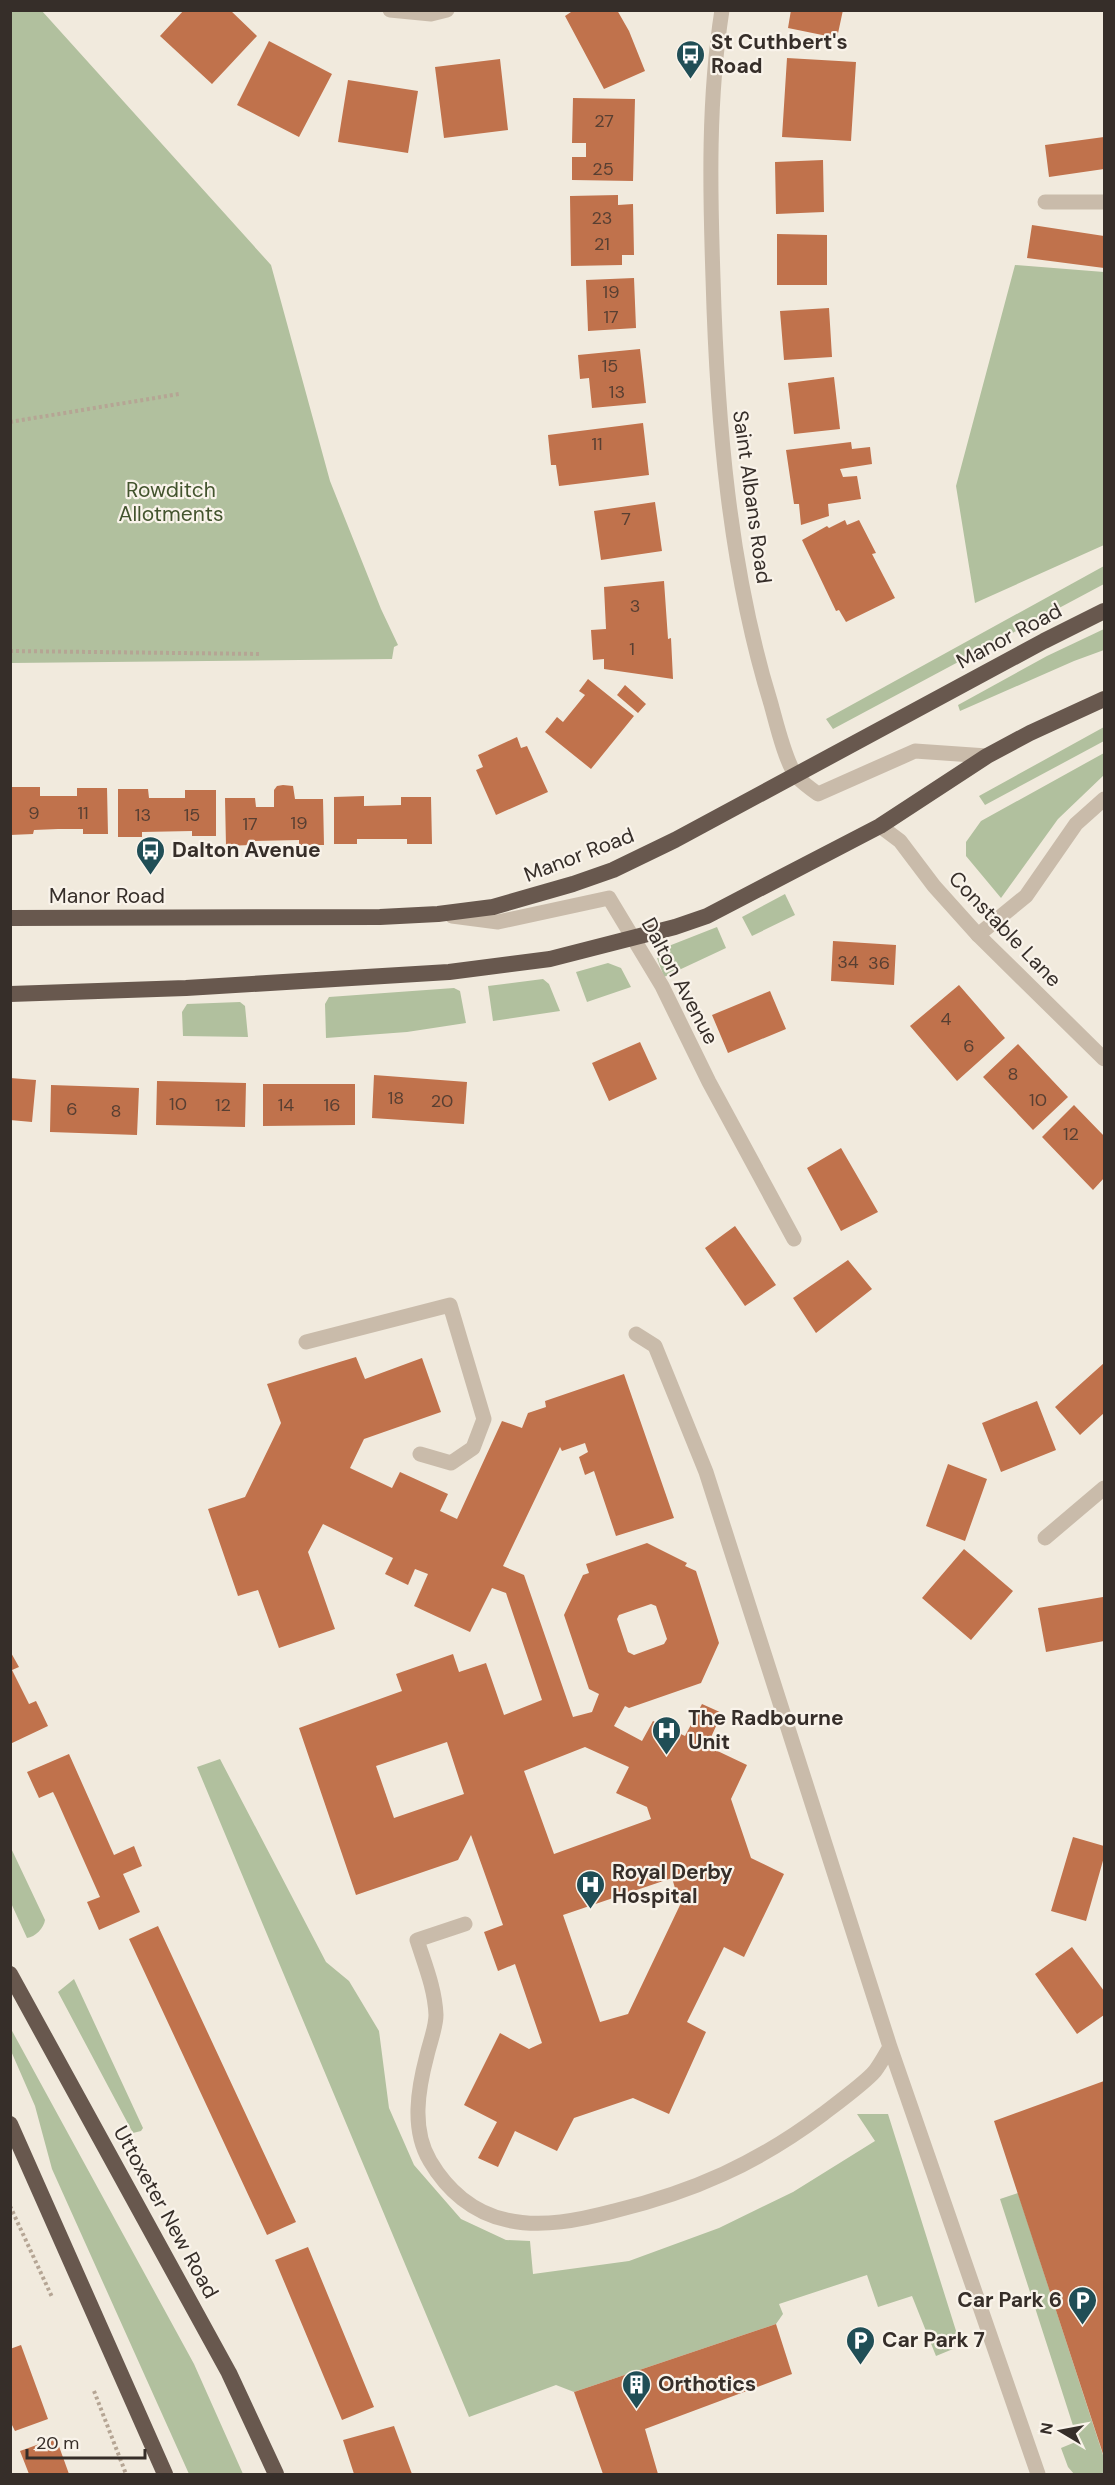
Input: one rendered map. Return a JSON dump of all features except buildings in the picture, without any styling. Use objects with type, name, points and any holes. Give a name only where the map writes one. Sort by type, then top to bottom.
[{"type":"highway","name":"Manor Road","points":[[10,918],[380,917],[438,914],[493,907],[523,900],[613,870],[675,840],[1104,611]]},
{"type":"highway","points":[[10,994],[175,989],[449,972],[550,959],[635,938],[707,916],[880,826],[987,756],[1030,733],[1104,699]]},
{"type":"highway","name":"Uttoxeter New Road","points":[[10,1974],[229,2373],[276,2475]]},
{"type":"highway","points":[[10,2124],[165,2475]]},
{"type":"street","points":[[390,10],[432,14],[447,10]]},
{"type":"street","name":"Saint Albans Road","points":[[722,10],[713,100],[711,168],[719,413],[726,482],[752,635],[770,703],[796,776]]},
{"type":"street","points":[[1045,202],[1104,202]]},
{"type":"street","points":[[796,776],[818,794],[915,751],[987,756]]},
{"type":"street","points":[[978,935],[1026,896],[1076,824],[1104,799]]},
{"type":"street","name":"Constable Lane","points":[[880,826],[900,841],[934,886],[978,935],[1104,1059]]},
{"type":"street","name":"Dalton Avenue","points":[[438,914],[498,922],[609,897],[662,986],[709,1082],[794,1239]]},
{"type":"street","points":[[306,1341],[450,1305],[484,1419],[473,1448],[452,1463],[420,1454]]},
{"type":"street","points":[[636,1334],[656,1346],[706,1472],[890,2048],[1038,2475]]},
{"type":"street","points":[[1045,1538],[1104,1488]]},
{"type":"street","points":[[465,1924],[417,1940],[432,1987],[436,2017],[419,2095],[420,2128],[423,2145],[429,2159],[446,2184],[469,2205],[507,2221],[535,2224],[600,2215],[704,2184],[731,2172],[796,2134],[837,2103],[874,2072],[890,2048]]},
{"type":"path","points":[[10,422],[179,394]]},
{"type":"path","points":[[10,651],[261,654]]},
{"type":"path","points":[[10,2206],[55,2303]]},
{"type":"path","points":[[93,2388],[126,2475]]},
{"type":"green space","name":"Rowditch Allotments","points":[[10,11],[42,11],[271,265],[330,481],[381,609],[398,645],[394,647],[392,659],[11,663]]},
{"type":"green space","points":[[1015,265],[1104,272],[1104,545],[975,603],[956,486]]},
{"type":"green space","points":[[1104,566],[1104,584],[833,729],[826,719]]},
{"type":"green space","points":[[1104,629],[1104,650],[960,711],[958,705],[1047,656]]},
{"type":"green space","points":[[1104,727],[1104,741],[985,805],[979,796]]},
{"type":"green space","points":[[1104,753],[1104,775],[1058,819],[1001,898],[966,856],[966,842],[981,821]]},
{"type":"green space","points":[[785,894],[795,915],[752,936],[742,917]]},
{"type":"green space","points":[[717,927],[726,948],[664,977],[657,958],[661,949]]},
{"type":"green space","points":[[608,963],[621,968],[631,987],[587,1002],[576,972]]},
{"type":"green space","points":[[543,979],[549,984],[560,1011],[493,1021],[488,986]]},
{"type":"green space","points":[[454,988],[460,991],[466,1023],[407,1032],[326,1038],[325,1004],[329,997]]},
{"type":"green space","points":[[240,1002],[245,1006],[248,1037],[183,1036],[182,1012],[187,1004]]},
{"type":"green space","points":[[220,1759],[326,1962],[349,1981],[379,2031],[389,2108],[414,2165],[461,2219],[506,2240],[530,2241],[533,2274],[629,2261],[719,2228],[793,2192],[875,2141],[857,2114],[888,2114],[957,2334],[953,2349],[936,2356],[912,2296],[878,2307],[867,2275],[779,2304],[783,2314],[776,2324],[574,2392],[556,2385],[469,2417],[197,1767]]},
{"type":"green space","points":[[10,1846],[45,1920],[39,1932],[27,1938],[11,1903]]},
{"type":"green space","points":[[74,1979],[143,2128],[141,2131],[133,2133],[58,1992]]},
{"type":"green space","points":[[11,2029],[194,2364],[243,2474],[189,2474],[52,2169],[35,2106],[11,2051]]},
{"type":"green space","points":[[1018,2193],[1104,2458],[1104,2474],[1074,2474],[1068,2467],[1061,2448],[1078,2441],[1000,2199]]},
{"type":"place","name":"St Cuthbert's Road","points":[[690,80]]},
{"type":"place","name":"Dalton Avenue","points":[[151,876]]},
{"type":"place","name":"The Radbourne Unit","points":[[667,1756]]},
{"type":"place","name":"Royal Derby Hospital","points":[[591,1910]]},
{"type":"place","name":"Car Park 6","points":[[1083,2326]]},
{"type":"place","name":"Car Park 7","points":[[861,2366]]},
{"type":"place","name":"Orthotics","points":[[637,2410]]}]
